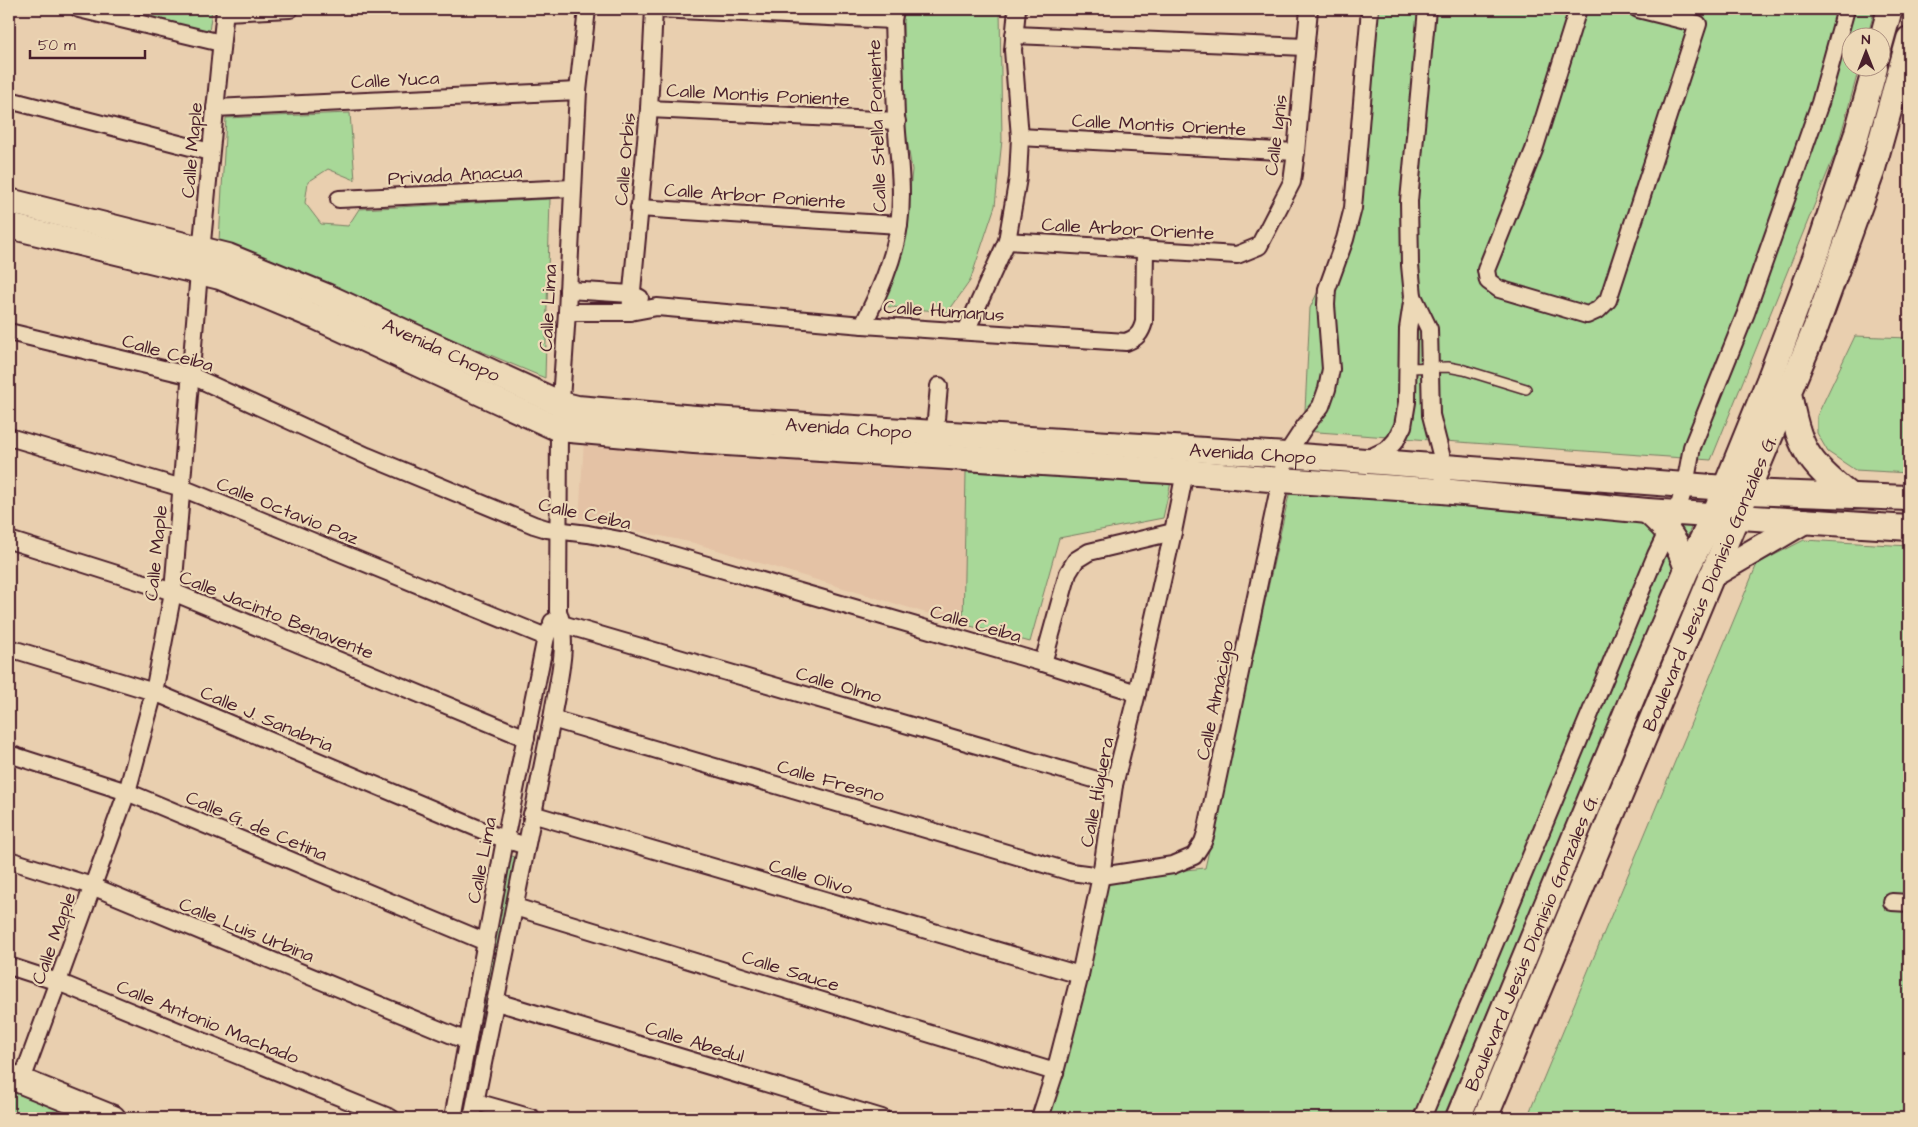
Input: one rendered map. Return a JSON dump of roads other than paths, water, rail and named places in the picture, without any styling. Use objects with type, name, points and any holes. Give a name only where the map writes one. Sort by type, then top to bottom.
[{"type":"street","points":[[79,9],[221,43]]},
{"type":"street","points":[[225,10],[290,9]]},
{"type":"street","name":"Calle Lima","points":[[453,1118],[526,738],[555,624],[560,404],[568,312],[578,91],[587,9]]},
{"type":"street","points":[[656,9],[894,14]]},
{"type":"street","name":"Calle Orbis","points":[[630,312],[656,9]]},
{"type":"street","points":[[966,331],[1007,241],[1018,178],[1020,137],[1013,50],[1017,9]]},
{"type":"street","name":"Calle Ignis","points":[[1247,252],[1259,246],[1292,182],[1308,9]]},
{"type":"street","points":[[1286,455],[1320,406],[1328,389],[1331,369],[1326,305],[1327,289],[1345,239],[1353,208],[1370,9]]},
{"type":"street","points":[[1364,461],[1388,449],[1396,440],[1402,426],[1407,402],[1408,329],[1413,296],[1409,258],[1409,201],[1427,9]]},
{"type":"street","points":[[1578,9],[1534,150],[1486,270],[1488,281],[1499,289],[1587,315],[1598,310],[1608,300],[1700,16],[1638,9]]},
{"type":"street","points":[[1422,1118],[1672,521],[1685,485],[1692,447],[1746,313],[1820,103],[1846,9]]},
{"type":"street","points":[[1885,28],[1890,9]]},
{"type":"street","name":"Calle Maple","points":[[15,1078],[58,982],[127,792],[154,692],[173,592],[199,272],[225,10]]},
{"type":"street","name":"Calle Stella Poniente","points":[[863,325],[880,291],[894,249],[899,225],[902,186],[896,120],[894,14]]},
{"type":"street","points":[[1014,35],[1305,47]]},
{"type":"street","name":"Boulevard Jesús Dionisio Gonzáles G.","points":[[1736,490],[1788,392],[1816,327],[1872,172],[1909,39]]},
{"type":"street","name":"Boulevard Jesús Dionisio Gonzáles G.","points":[[1485,1118],[1711,576],[1725,516],[1736,490],[1791,323],[1856,136],[1871,78]]},
{"type":"street","name":"Calle Yuca","points":[[215,108],[578,91]]},
{"type":"street","points":[[9,100],[210,152]]},
{"type":"street","name":"Calle Montis Poniente","points":[[648,109],[896,120]]},
{"type":"street","name":"Calle Montis Oriente","points":[[1020,137],[1296,152]]},
{"type":"street","points":[[1847,162],[1872,172]]},
{"type":"street","name":"Privada Anacua","points":[[339,199],[573,188]]},
{"type":"street","name":"Avenida Chopo","points":[[9,202],[202,248],[228,256],[326,296],[560,404],[577,408],[686,417],[1185,472],[1442,491],[1647,510],[1672,521],[1725,516],[1909,528]]},
{"type":"street","name":"Calle Arbor Poniente","points":[[639,208],[899,225]]},
{"type":"street","name":"Avenida Chopo","points":[[9,226],[220,278],[316,317],[559,429],[694,441],[934,444],[1286,455],[1736,490],[1909,498]]},
{"type":"street","name":"Calle Arbor Oriente","points":[[1007,241],[1237,255],[1247,252]]},
{"type":"street","name":"Calle Humanus","points":[[568,312],[630,312],[657,307],[863,325],[1126,342],[1135,339],[1142,332],[1144,322],[1145,249]]},
{"type":"street","name":"Calle Humanus","points":[[568,290],[631,294],[657,307]]},
{"type":"street","points":[[1413,296],[1430,329],[1431,415],[1444,466],[1442,491]]},
{"type":"street","name":"Calle Ceiba","points":[[9,332],[192,376],[367,456],[534,525],[558,531],[625,541],[1044,663],[1137,693]]},
{"type":"street","points":[[934,444],[939,386]]},
{"type":"street","points":[[1788,392],[1793,417],[1802,445],[1814,464],[1824,475],[1849,495]]},
{"type":"street","name":"Calle Octavio Paz","points":[[9,437],[182,488],[555,624]]},
{"type":"street","name":"Calle Almácigo","points":[[1101,876],[1173,865],[1185,861],[1194,856],[1203,842],[1286,455]]},
{"type":"street","name":"Calle Higuera","points":[[1040,1118],[1056,1072],[1080,976],[1101,876],[1114,785],[1137,693],[1185,472]]},
{"type":"street","name":"Boulevard Jesús Dionisio Gonzáles G.","points":[[1458,1118],[1687,569],[1725,516]]},
{"type":"street","points":[[1672,521],[1687,569]]},
{"type":"street","points":[[1711,576],[1805,521]]},
{"type":"street","points":[[1044,663],[1068,573],[1076,560],[1089,552],[1173,532]]},
{"type":"street","name":"Calle Jacinto Benavente","points":[[9,540],[173,592],[526,738]]},
{"type":"street","name":"Calle Lima","points":[[474,1110],[552,719],[562,654],[555,624]]},
{"type":"street","name":"Calle Olmo","points":[[555,624],[1114,785]]},
{"type":"street","name":"Calle J. Sanabria","points":[[9,648],[154,692],[505,840],[526,846]]},
{"type":"street","name":"Calle Fresno","points":[[552,719],[1071,872],[1101,876]]},
{"type":"street","name":"Calle G. de Cetina","points":[[9,754],[127,792],[486,942]]},
{"type":"street","name":"Calle Olivo","points":[[532,814],[1080,976]]},
{"type":"street","name":"Calle Luis Urbina","points":[[9,860],[92,886],[468,1040]]},
{"type":"street","points":[[1892,902],[1909,903]]},
{"type":"street","name":"Calle Sauce","points":[[515,907],[1056,1072]]},
{"type":"street","name":"Calle Antonio Machado","points":[[9,966],[58,982],[391,1118]]},
{"type":"street","name":"Calle Abedul","points":[[497,1002],[882,1118]]},
{"type":"street","points":[[15,1078],[114,1118]]},
{"type":"street","points":[[474,1110],[532,1118]]},
{"type":"lane","points":[[1407,368],[1448,367],[1526,389]]}]
